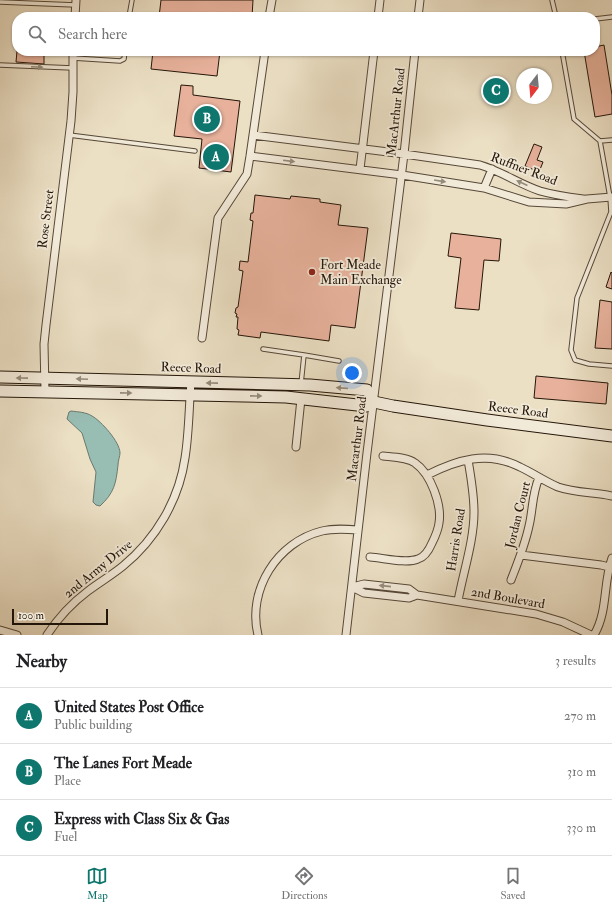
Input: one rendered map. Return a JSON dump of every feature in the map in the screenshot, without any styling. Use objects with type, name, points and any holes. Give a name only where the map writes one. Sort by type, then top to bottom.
[{"type":"street","points":[[270,12],[272,0]]},
{"type":"street","points":[[379,12],[380,0]]},
{"type":"street","points":[[419,12],[420,0]]},
{"type":"street","points":[[75,12],[76,2]]},
{"type":"street","name":"Rose Street","points":[[45,391],[44,344],[73,96],[73,56]]},
{"type":"street","points":[[202,338],[218,218],[246,174],[264,56]]},
{"type":"street","points":[[360,169],[373,56]]},
{"type":"street","name":"MacArthur Road","points":[[402,175],[414,56]]},
{"type":"street","name":"Ruffner Road","points":[[253,135],[480,165],[539,191],[587,200]]},
{"type":"street","name":"Ruffner Road","points":[[250,156],[360,169],[484,188],[529,202],[566,204],[611,197]]},
{"type":"street","points":[[484,188],[492,169]]},
{"type":"street","name":"Macarthur Road","points":[[346,635],[402,175]]},
{"type":"street","points":[[535,202],[539,191]]},
{"type":"street","name":"Reece Road","points":[[0,377],[301,385],[367,390],[374,402]]},
{"type":"street","name":"2nd Army Drive","points":[[47,635],[78,599],[123,566],[143,548],[159,527],[174,499],[183,470],[187,445],[191,382]]},
{"type":"street","name":"Reece Road","points":[[0,391],[286,397],[366,406],[374,402],[479,419],[612,436]]},
{"type":"street","points":[[296,447],[301,398]]},
{"type":"street","points":[[370,557],[414,561],[420,559],[428,551],[437,532],[440,517],[438,501],[427,475],[414,462],[408,459],[383,456]]},
{"type":"street","points":[[427,475],[447,465],[468,460],[480,458],[501,460],[519,466],[539,478],[560,487],[612,496]]},
{"type":"street","name":"Harris Road","points":[[458,601],[473,526],[474,513],[474,497],[468,460]]},
{"type":"street","name":"Jordan Court","points":[[511,580],[521,555],[530,525],[534,489],[539,478]]},
{"type":"street","points":[[258,635],[255,617],[258,594],[266,575],[278,558],[296,542],[321,532],[334,529],[358,530]]},
{"type":"street","points":[[521,555],[609,567]]},
{"type":"street","points":[[594,635],[601,622],[609,567],[612,558]]},
{"type":"street","name":"2nd Boulevard","points":[[352,587],[364,593],[409,598],[418,595],[550,617],[591,635]]},
{"type":"street","points":[[0,630],[17,635]]},
{"type":"lane","points":[[131,12],[132,0]]},
{"type":"lane","points":[[552,0],[555,12]]},
{"type":"lane","points":[[0,2],[76,2]]},
{"type":"lane","points":[[600,18],[612,17]]},
{"type":"lane","points":[[86,56],[120,61],[124,59],[124,56]]},
{"type":"lane","points":[[563,56],[574,119],[600,141],[611,197],[610,212],[577,298],[571,350],[575,360],[589,364],[612,366]]},
{"type":"lane","points":[[0,65],[74,68]]},
{"type":"lane","points":[[69,135],[195,151]]},
{"type":"lane","points":[[600,141],[612,140]]},
{"type":"lane","points":[[263,349],[339,361]]},
{"type":"lane","points":[[301,385],[304,355]]},
{"type":"water","points":[[69,412],[82,412],[96,419],[114,438],[119,448],[120,454],[114,488],[100,506],[93,502],[96,472],[90,459],[82,433],[67,419]]},
{"type":"building","points":[[161,0],[253,0],[252,12],[160,12]]},
{"type":"building","points":[[604,45],[612,95],[612,114],[595,117],[585,56],[600,56],[600,46]]},
{"type":"building","points":[[17,56],[44,56],[44,64],[16,62]]},
{"type":"building","points":[[152,56],[219,56],[217,76],[151,69]]},
{"type":"building","points":[[181,85],[193,86],[193,95],[240,101],[231,172],[199,168],[202,139],[174,136]]},
{"type":"building","points":[[534,144],[542,147],[537,160],[543,162],[539,172],[525,166]]},
{"type":"building","points":[[255,195],[290,199],[291,196],[320,199],[320,202],[341,205],[338,225],[368,228],[355,328],[331,325],[329,341],[261,332],[260,338],[238,335],[238,317],[236,317],[237,314],[235,313],[236,308],[238,307],[243,271],[239,270],[240,261],[248,262],[253,221],[250,220],[251,213],[253,213]]},
{"type":"building","points":[[451,233],[501,239],[499,261],[484,260],[479,310],[455,308],[461,258],[448,256]]},
{"type":"building","points":[[611,272],[612,273],[612,289],[606,287]]},
{"type":"building","points":[[600,300],[612,302],[612,349],[595,348]]},
{"type":"building","points":[[536,376],[608,383],[606,404],[534,398]]},
{"type":"place","name":"Express with Class Six & Gas","points":[[496,91]]},
{"type":"place","name":"The Lanes Fort Meade","points":[[207,119]]},
{"type":"place","name":"United States Post Office","points":[[216,157]]},
{"type":"place","name":"Fort Meade Main Exchange","points":[[312,272]]}]
